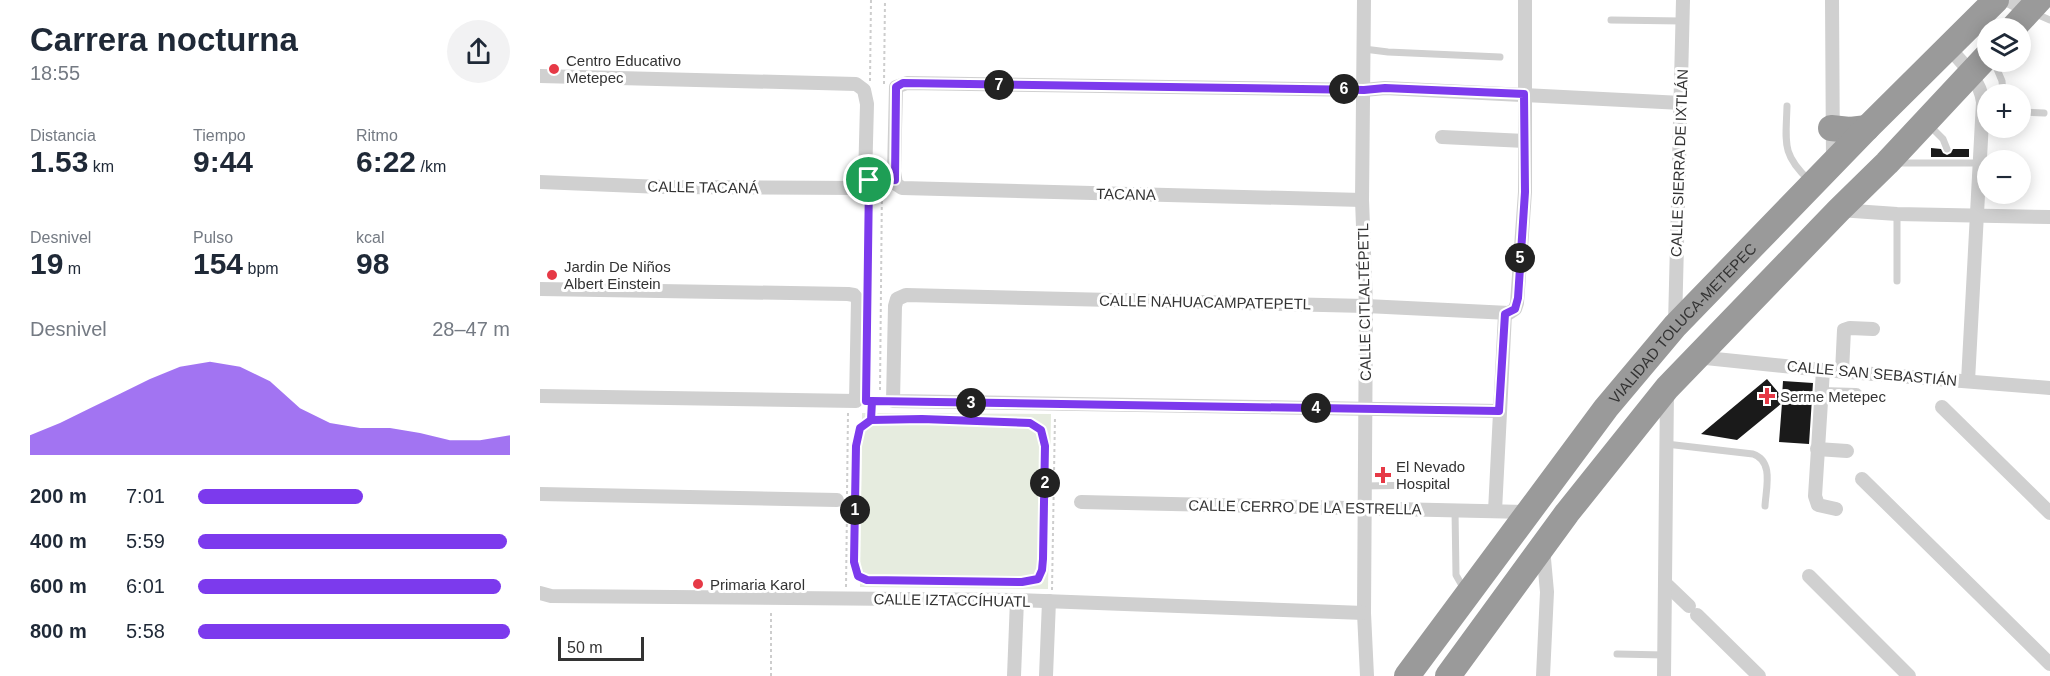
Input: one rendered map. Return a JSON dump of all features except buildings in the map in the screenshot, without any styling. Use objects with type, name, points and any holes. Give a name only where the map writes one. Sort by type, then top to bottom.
[{"type":"highway","name":"VIALIDAD TOLUCA-METEPEC","points":[[1407,676],[1606,408],[1675,326],[1948,47],[2011,11]]},
{"type":"highway","name":"VIALIDAD TOLUCA-METEPEC","points":[[1448,676],[1567,513],[1666,388],[1839,210],[1887,164],[1977,66]]},
{"type":"highway","points":[[1831,128],[1850,130],[1867,128]]},
{"type":"street","name":"CALLE CITLALTÉPETL","points":[[1364,0],[1362,200],[1366,306],[1364,613],[1367,676]]},
{"type":"street","points":[[1495,511],[1499,411],[1509,312],[1517,303],[1525,192],[1525,0]]},
{"type":"street","name":"CALLE SIERRA DE IXTLÁN","points":[[1675,326],[1683,0]]},
{"type":"street","points":[[1832,0],[1833,164]]},
{"type":"street","points":[[1948,47],[1977,63]]},
{"type":"street","points":[[540,76],[863,84],[866,96],[865,183]]},
{"type":"street","points":[[895,180],[896,87],[903,83],[1364,90],[1385,88],[1682,102]]},
{"type":"street","points":[[1442,137],[1525,141]]},
{"type":"street","name":"TACANA","points":[[895,180],[896,184],[902,188],[920,190],[1362,200]]},
{"type":"street","name":"CALLE TACANÁ","points":[[540,182],[662,187],[858,189],[865,183]]},
{"type":"street","points":[[1968,381],[1978,204]]},
{"type":"street","points":[[1839,210],[1897,214],[2050,217]]},
{"type":"street","points":[[540,289],[848,294],[858,300],[856,401],[540,396]]},
{"type":"street","name":"CALLE NAHUACAMPATEPETL","points":[[893,401],[895,306],[897,299],[906,295],[1366,306],[1509,312]]},
{"type":"street","points":[[1842,372],[1844,330],[1873,329]]},
{"type":"street","name":"CALLE SAN SEBASTIÁN","points":[[1695,357],[1842,372],[2050,388]]},
{"type":"street","points":[[1822,370],[1815,479],[1816,502],[1822,507],[1836,509]]},
{"type":"street","points":[[1664,676],[1666,388]]},
{"type":"street","points":[[1821,394],[1856,395]]},
{"type":"street","points":[[893,401],[1499,411]]},
{"type":"street","points":[[1942,407],[2050,513]]},
{"type":"street","points":[[1817,449],[1847,451]]},
{"type":"street","points":[[1862,479],[2050,664]]},
{"type":"street","points":[[540,494],[837,500]]},
{"type":"street","name":"CALLE CERRO DE LA ESTRELLA","points":[[1081,502],[1528,512]]},
{"type":"street","points":[[1543,548],[1547,592],[1543,676]]},
{"type":"street","points":[[1809,576],[1909,676]]},
{"type":"street","points":[[1666,584],[1759,676]]},
{"type":"street","name":"CALLE IZTACCÍHUATL","points":[[540,593],[551,596],[1017,600],[1364,613]]},
{"type":"street","points":[[1014,676],[1017,600]]},
{"type":"street","points":[[1046,676],[1051,601]]},
{"type":"lane","points":[[1611,20],[1682,21]]},
{"type":"lane","points":[[1365,49],[1500,57]]},
{"type":"lane","points":[[1787,106],[1788,155],[1795,167],[1813,184]]},
{"type":"lane","points":[[2031,112],[2044,113]]},
{"type":"lane","points":[[1925,121],[1943,139],[1947,149]]},
{"type":"lane","points":[[1887,164],[1977,163]]},
{"type":"lane","points":[[1897,214],[1897,281]]},
{"type":"lane","points":[[1666,444],[1761,456],[1767,468],[1765,506]]},
{"type":"lane","points":[[1365,486],[1423,485]]},
{"type":"lane","points":[[1455,510],[1456,574],[1458,581],[1468,594]]},
{"type":"lane","points":[[1617,654],[1665,655]]},
{"type":"path","points":[[863,84],[871,0]]},
{"type":"path","points":[[884,90],[885,0]]},
{"type":"path","points":[[865,183],[869,180],[867,296]]},
{"type":"path","points":[[880,390],[883,180],[895,180]]},
{"type":"path","points":[[856,401],[893,401]]},
{"type":"path","points":[[871,420],[872,401]]},
{"type":"path","points":[[1051,601],[1055,404]]},
{"type":"path","points":[[922,419],[1030,423],[1041,430],[1045,446],[1044,525],[1042,570],[1038,579],[1022,582],[947,582],[867,580],[858,576],[854,562],[856,446],[860,428],[871,420],[922,419]]},
{"type":"path","points":[[771,598],[771,676]]},
{"type":"shaded area","points":[[862,413],[1051,414],[1048,589],[860,587]]},
{"type":"place","name":"Centro Educativo Metepec","points":[[554,69]]},
{"type":"place","name":"Jardin De Niños Albert Einstein","points":[[552,275]]},
{"type":"place","name":"Serme Metepec","points":[[1767,396]]},
{"type":"place","name":"El Nevado Hospital","points":[[1383,475]]},
{"type":"place","name":"Primaria Karol","points":[[698,584]]},
{"type":"route","points":[[869,180],[866,401],[872,401],[871,420],[860,428],[856,446],[854,562],[858,576],[867,580],[1022,582],[1038,579],[1043,559],[1045,446],[1041,430],[1030,423],[922,419],[871,420],[872,401],[1499,411],[1505,314],[1514,311],[1518,298],[1525,192],[1524,94],[1385,88],[1364,90],[903,83],[896,87],[895,180],[869,180]]}]
